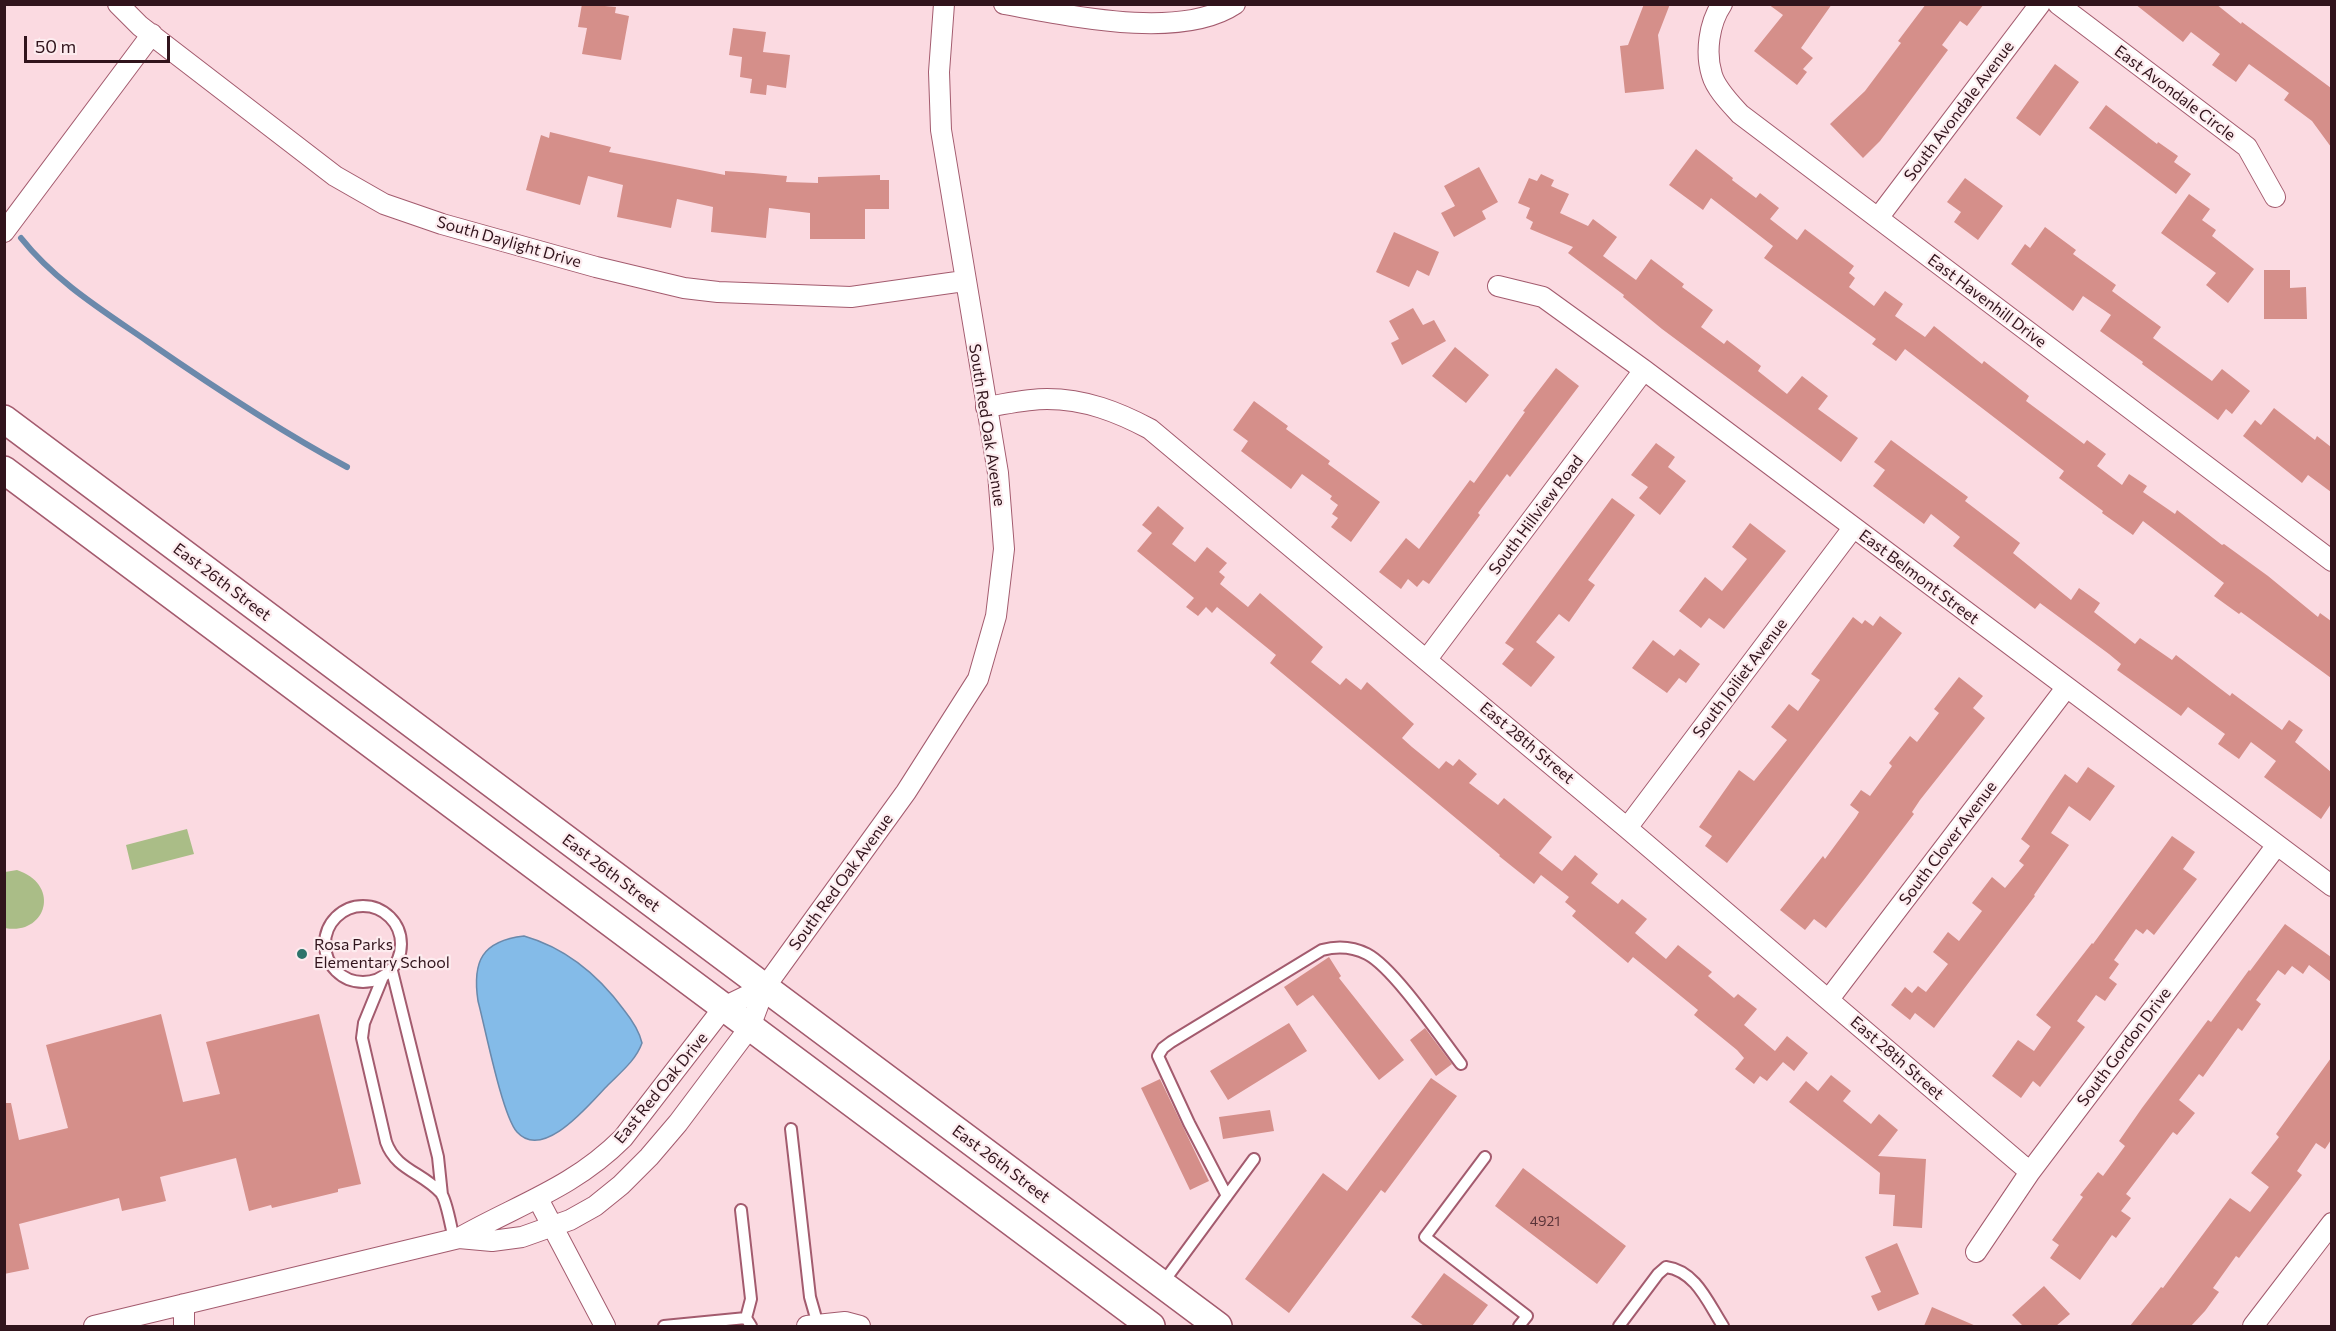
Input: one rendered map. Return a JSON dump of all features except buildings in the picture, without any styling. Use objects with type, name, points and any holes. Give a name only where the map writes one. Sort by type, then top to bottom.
[{"type":"main road","name":"East 26th Street","points":[[4,419],[1218,1326]]},
{"type":"main road","points":[[4,470],[1151,1326]]},
{"type":"street","name":"South Daylight Drive","points":[[118,4],[152,34],[335,176],[384,204],[442,224],[596,267],[684,288],[718,292],[851,297],[964,281]]},
{"type":"street","name":"South Red Oak Avenue","points":[[750,1027],[765,987],[906,792],[978,680],[996,616],[1004,549],[998,473],[964,281],[941,130],[939,72],[944,4]]},
{"type":"street","points":[[1004,4],[1134,23],[1180,21],[1214,15],[1235,4]]},
{"type":"street","name":"East Havenhill Drive","points":[[1722,4],[1717,12],[1710,37],[1709,57],[1712,76],[1740,114],[2331,561]]},
{"type":"street","name":"South Avondale Avenue","points":[[1878,218],[2040,4]]},
{"type":"street","name":"East Avondale Circle","points":[[2058,4],[2247,147],[2275,197]]},
{"type":"street","points":[[4,232],[152,34]]},
{"type":"street","name":"East Belmont Street","points":[[1498,286],[1543,297],[1644,370],[2331,886]]},
{"type":"street","name":"South Hillview Road","points":[[1427,659],[1644,370]]},
{"type":"street","name":"East 28th Street","points":[[986,407],[1046,399],[1073,401],[1119,413],[1150,429],[1628,828],[2030,1172]]},
{"type":"street","name":"South Joiliet Avenue","points":[[1628,828],[1853,528]]},
{"type":"street","name":"South Clover Avenue","points":[[1829,999],[2066,688]]},
{"type":"street","name":"South Gordon Drive","points":[[1976,1252],[2030,1172],[2277,845]]},
{"type":"street","name":"East Red Oak Drive","points":[[94,1326],[457,1238],[538,1199],[590,1167],[623,1138],[724,1007],[765,987]]},
{"type":"street","name":"East Red Oak Drive","points":[[457,1238],[492,1241],[522,1237],[552,1227],[595,1206],[621,1185],[678,1123],[750,1027]]},
{"type":"street","points":[[538,1199],[605,1326]]},
{"type":"street","points":[[2253,1326],[2329,1230]]},
{"type":"street","points":[[184,1304],[184,1326]]},
{"type":"street","points":[[825,1325],[845,1322],[860,1326]]},
{"type":"lane","points":[[363,905],[376,908],[392,918],[401,935],[402,948],[399,960],[392,971],[382,979],[357,982],[345,978],[335,970],[328,959],[325,941],[331,923],[340,913],[351,907],[363,905]]},
{"type":"lane","points":[[1227,1196],[1189,1123],[1158,1056],[1171,1042],[1322,950],[1334,947],[1350,948],[1368,954],[1378,962],[1419,1009],[1461,1064]]},
{"type":"lane","points":[[392,971],[438,1157],[442,1195],[457,1238]]},
{"type":"lane","points":[[382,979],[364,1023],[362,1038],[386,1142],[391,1154],[401,1165],[422,1178],[442,1195]]},
{"type":"lane","points":[[791,1128],[810,1297],[825,1325]]},
{"type":"lane","points":[[1485,1157],[1425,1237],[1527,1316],[1519,1326]]},
{"type":"lane","points":[[1162,1285],[1254,1159]]},
{"type":"lane","points":[[664,1326],[749,1322],[751,1299],[741,1210]]},
{"type":"lane","points":[[1619,1326],[1658,1274],[1666,1267],[1677,1268],[1693,1279],[1723,1326]]},
{"type":"green space","points":[[187,829],[194,854],[132,870],[126,845]]},
{"type":"green space","points":[[17,870],[31,877],[40,887],[44,897],[43,908],[39,917],[30,924],[19,928],[5,928],[5,872]]},
{"type":"water","points":[[524,936],[568,956],[592,975],[630,1018],[642,1043],[628,1066],[579,1115],[553,1135],[540,1140],[528,1139],[517,1132],[511,1123],[494,1070],[478,1001],[477,975],[483,955],[498,943]]},
{"type":"waterway","points":[[21,238],[49,268],[96,306],[246,407],[347,467]]},
{"type":"place","name":"Rosa Parks Elementary School","points":[[302,954]]}]
